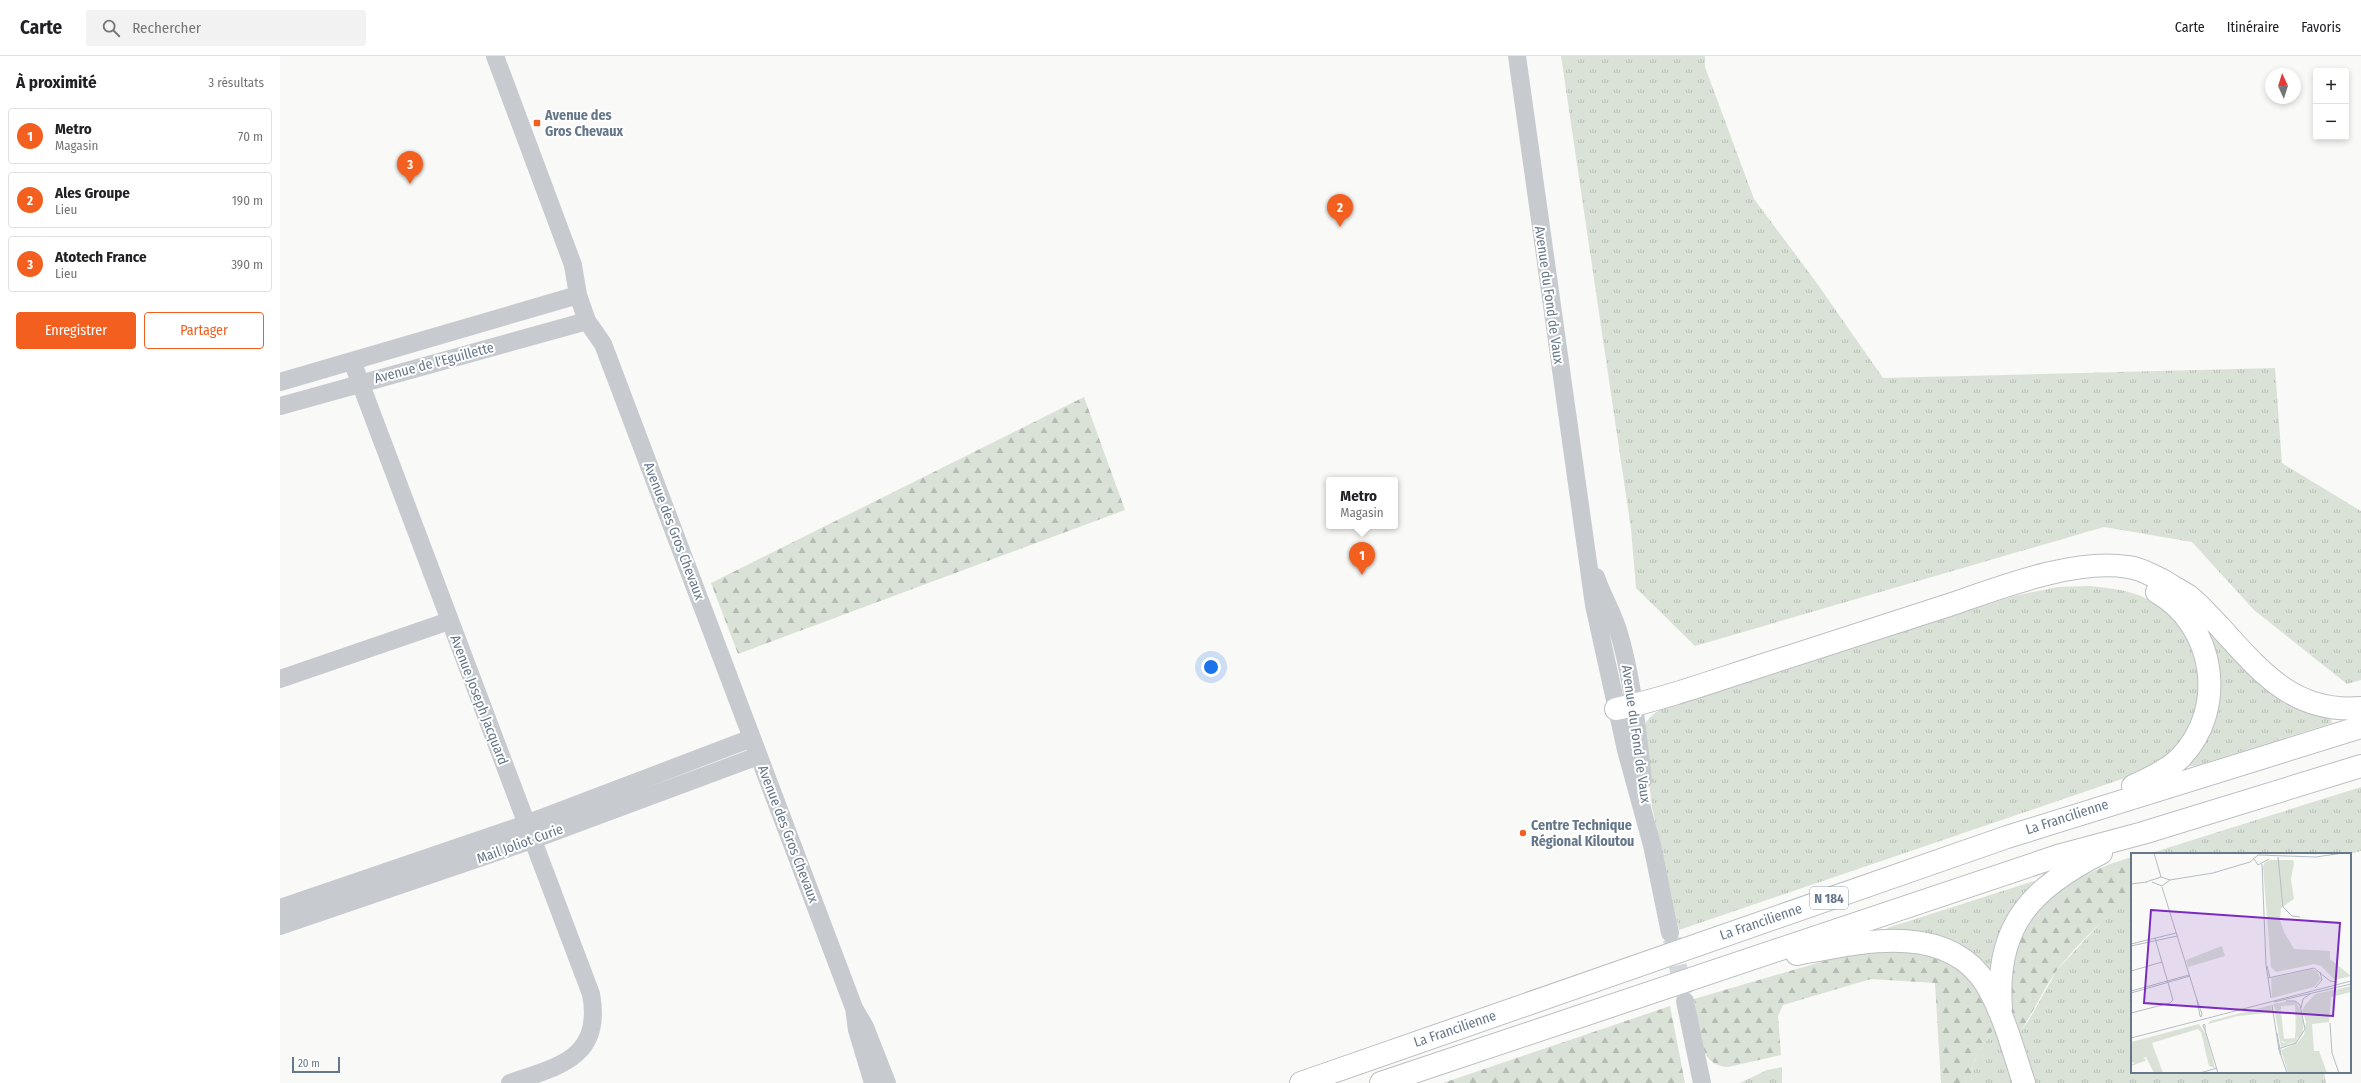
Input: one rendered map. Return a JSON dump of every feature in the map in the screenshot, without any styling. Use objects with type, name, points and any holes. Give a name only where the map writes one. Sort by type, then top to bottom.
[{"type":"highway","points":[[1626,707],[1979,595],[2055,573],[2091,565],[2110,565],[2130,567],[2150,574],[2191,598],[2251,662],[2275,683],[2293,695],[2310,703],[2330,708],[2361,708]]},
{"type":"highway","points":[[2006,837],[2140,783],[2163,770],[2180,758],[2193,741],[2204,717],[2209,699],[2210,678],[2208,656],[2185,614],[2165,596],[2146,585],[2118,577],[2055,573]]},
{"type":"highway","name":"La Francilienne","points":[[1301,1083],[2006,837],[2361,727]]},
{"type":"highway","name":"La Francilienne","points":[[1381,1083],[2061,854],[2143,833],[2361,766]]},
{"type":"highway","points":[[2002,1019],[2000,989],[2005,950],[2019,917],[2028,904],[2051,882],[2075,866],[2143,833]]},
{"type":"highway","points":[[1728,966],[1872,942],[1906,941],[1927,944],[1946,950],[1975,970],[1993,997],[2024,1083]]},
{"type":"street","name":"Avenue des Gros Chevaux","points":[[494,56],[573,265],[578,295],[587,321],[603,344],[854,1008]]},
{"type":"street","name":"Avenue du Fond de Vaux","points":[[1516,56],[1584,533],[1597,578],[1618,631],[1626,707],[1670,933]]},
{"type":"street","name":"Avenue de l'Eguillette","points":[[280,382],[578,295]]},
{"type":"street","name":"Avenue de l'Eguillette","points":[[280,406],[587,321]]},
{"type":"street","name":"Avenue Joseph Jacquard","points":[[352,361],[591,994],[594,1019],[588,1041],[572,1058],[559,1067],[510,1083]]},
{"type":"street","points":[[280,679],[449,621]]},
{"type":"street","name":"Mail Joliot Curie","points":[[280,926],[529,832],[752,738]]},
{"type":"street","name":"Mail Joliot Curie","points":[[280,908],[529,832],[758,756]]},
{"type":"street","points":[[1685,1001],[1702,1083]]},
{"type":"street","points":[[854,1008],[857,1030],[873,1083]]},
{"type":"street","points":[[854,1008],[865,1027],[887,1083]]},
{"type":"green space","points":[[1561,56],[1705,56],[1705,67],[1754,199],[1816,282],[1883,378],[2275,368],[2282,463],[2361,511],[2361,680],[2347,684],[2254,610],[2192,542],[2104,527],[1695,646],[1636,588],[1631,529]]},
{"type":"green space","points":[[1084,397],[1125,510],[738,654],[711,583]]},
{"type":"green space","points":[[2090,586],[2128,592],[2149,600],[2169,615],[2184,634],[2194,656],[2199,679],[2198,703],[2191,726],[2178,746],[2159,763],[2125,778],[1679,930],[1652,807],[1643,730],[1647,721],[1653,715],[1669,705],[2014,596],[2057,587]]},
{"type":"green space","points":[[2210,630],[2307,712],[2331,719],[2332,723],[2195,766],[2189,766],[2188,762],[2207,633]]},
{"type":"green space","points":[[2361,787],[2361,851],[2351,854],[2151,853]]},
{"type":"green space","points":[[2131,857],[2131,895],[2092,931],[2057,970],[2017,1036],[2008,1011],[2006,985],[2026,922],[2064,884],[2110,864]]},
{"type":"green space","points":[[2034,881],[2036,884],[1992,971],[1988,973],[1890,934],[1887,928]]},
{"type":"green space","points":[[2131,894],[2131,1073],[2324,1073],[2326,1083],[2034,1083],[2017,1036],[2029,1020],[2057,970],[2105,918]]},
{"type":"green space","points":[[1896,947],[1936,957],[1955,965],[1970,977],[1978,988],[1994,1028],[1973,1063],[1971,1083],[1941,1083],[1935,983],[1871,979],[1783,1005],[1778,1016],[1781,1055],[1728,1067],[1715,1064],[1706,1054],[1699,1030],[1694,999],[1858,951]]},
{"type":"green space","points":[[1670,1006],[1685,1083],[1443,1083]]},
{"type":"green space","points":[[1994,1028],[2013,1083],[1971,1083],[1973,1063]]},
{"type":"green space","points":[[1782,1067],[1782,1083],[1740,1083],[1767,1070]]},
{"type":"tunnel","points":[[1672,939],[1684,994]]},
{"type":"place","name":"Avenue des Gros Chevaux","points":[[537,123]]},
{"type":"place","name":"Atotech France","points":[[410,184]]},
{"type":"place","name":"Ales Groupe","points":[[1340,227]]},
{"type":"place","name":"Metro","points":[[1362,575]]},
{"type":"place","name":"Centre Technique Régional Kiloutou","points":[[1523,833]]}]
